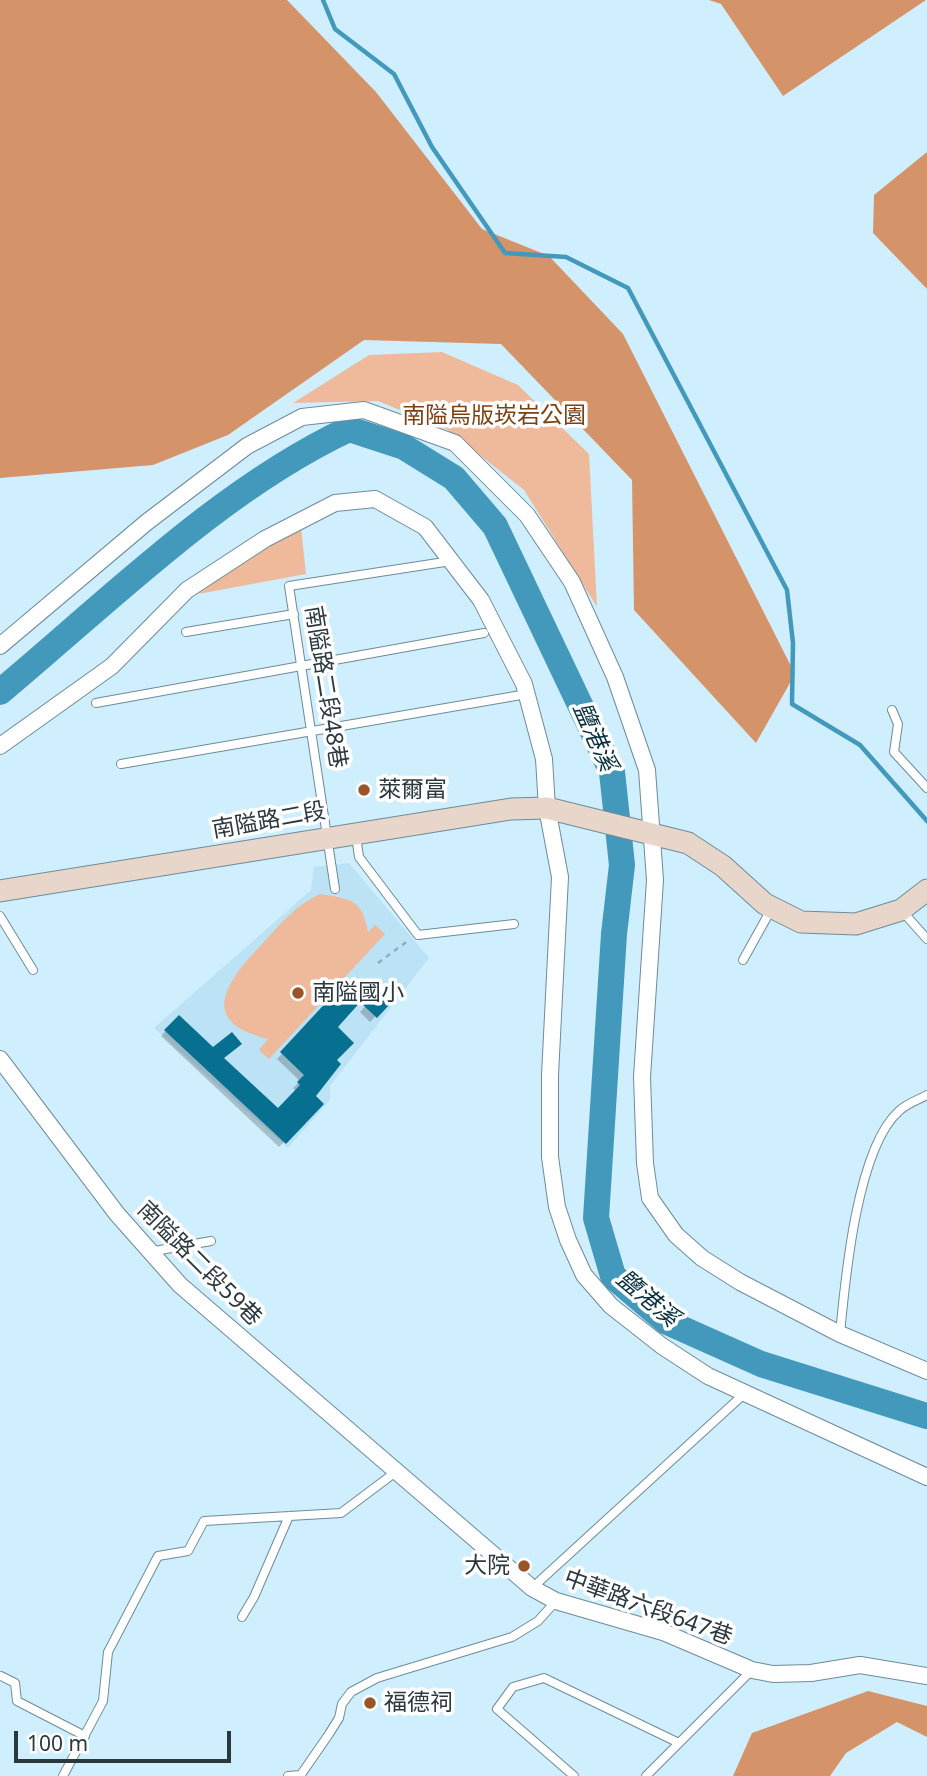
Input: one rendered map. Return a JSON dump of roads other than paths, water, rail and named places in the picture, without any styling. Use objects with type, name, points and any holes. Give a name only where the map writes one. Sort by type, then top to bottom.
[{"type":"street","points":[[0,646],[147,522],[247,446],[302,417],[364,410],[454,443],[527,515],[572,582],[615,677],[647,770],[655,880],[642,1077],[645,1163],[650,1198],[677,1235],[702,1258],[740,1282],[840,1334],[927,1371]]},
{"type":"street","points":[[0,746],[112,666],[187,590],[265,539],[335,503],[374,499],[425,527],[481,600],[527,694],[544,759],[547,808],[560,877],[550,1075],[550,1157],[557,1207],[584,1275],[611,1306],[662,1346],[744,1394],[927,1477]]},
{"type":"street","name":"南隘路二段","points":[[0,891],[511,808],[547,808],[688,843],[723,866],[773,907],[801,922],[856,924],[901,910]]},
{"type":"street","points":[[901,910],[927,890]]},
{"type":"street","name":"南隘路二段59巷","points":[[0,1059],[149,1252],[240,1339],[397,1470]]},
{"type":"street","name":"中華路六段647巷","points":[[397,1470],[532,1588],[556,1601],[663,1632],[752,1670],[773,1674],[811,1673],[860,1665],[927,1676]]},
{"type":"lane","name":"南隘路二段48巷","points":[[335,889],[289,586],[451,561]]},
{"type":"lane","points":[[186,632],[294,614]]},
{"type":"lane","points":[[96,702],[484,633]]},
{"type":"lane","points":[[121,764],[527,694]]},
{"type":"lane","points":[[892,710],[898,724],[894,752],[927,788]]},
{"type":"lane","points":[[356,833],[359,857],[418,935],[514,924]]},
{"type":"lane","points":[[743,960],[773,907]]},
{"type":"lane","points":[[901,910],[927,939]]},
{"type":"lane","points":[[0,916],[33,970]]},
{"type":"lane","points":[[840,1334],[846,1270],[858,1210],[876,1145],[898,1111],[927,1095]]},
{"type":"lane","points":[[149,1252],[211,1241]]},
{"type":"lane","points":[[532,1588],[744,1394]]},
{"type":"lane","points":[[64,1776],[103,1701],[107,1652],[158,1556],[188,1550],[204,1521],[341,1513],[397,1470]]},
{"type":"lane","points":[[242,1617],[254,1597],[289,1516]]},
{"type":"lane","points":[[288,1776],[300,1776],[339,1718],[342,1704],[351,1692],[377,1678],[512,1637],[538,1621],[556,1601]]},
{"type":"lane","points":[[646,1776],[752,1670]]},
{"type":"lane","points":[[1,1676],[15,1683],[17,1701],[85,1736]]},
{"type":"lane","points":[[574,1776],[497,1709],[513,1687],[544,1678],[680,1743]]},
{"type":"waterway","points":[[323,0],[335,29],[394,74],[432,147],[505,253],[566,257],[628,288],[787,590],[793,643],[792,704],[860,745],[927,821]]},
{"type":"waterway","name":"鹽港溪","points":[[0,692],[124,585],[211,515],[302,454],[349,429],[404,447],[454,478],[495,526],[612,772],[622,865],[614,934],[596,1218],[613,1276],[667,1322],[761,1364],[927,1416]]},
{"type":"place","name":"萊爾富","points":[[364,790]]},
{"type":"place","name":"南隘國小","points":[[298,993]]},
{"type":"place","name":"大院","points":[[524,1566]]},
{"type":"place","name":"福德祠","points":[[370,1703]]},
{"type":"park label","name":"南隘烏版崁岩公園","points":[[494,416]]}]
